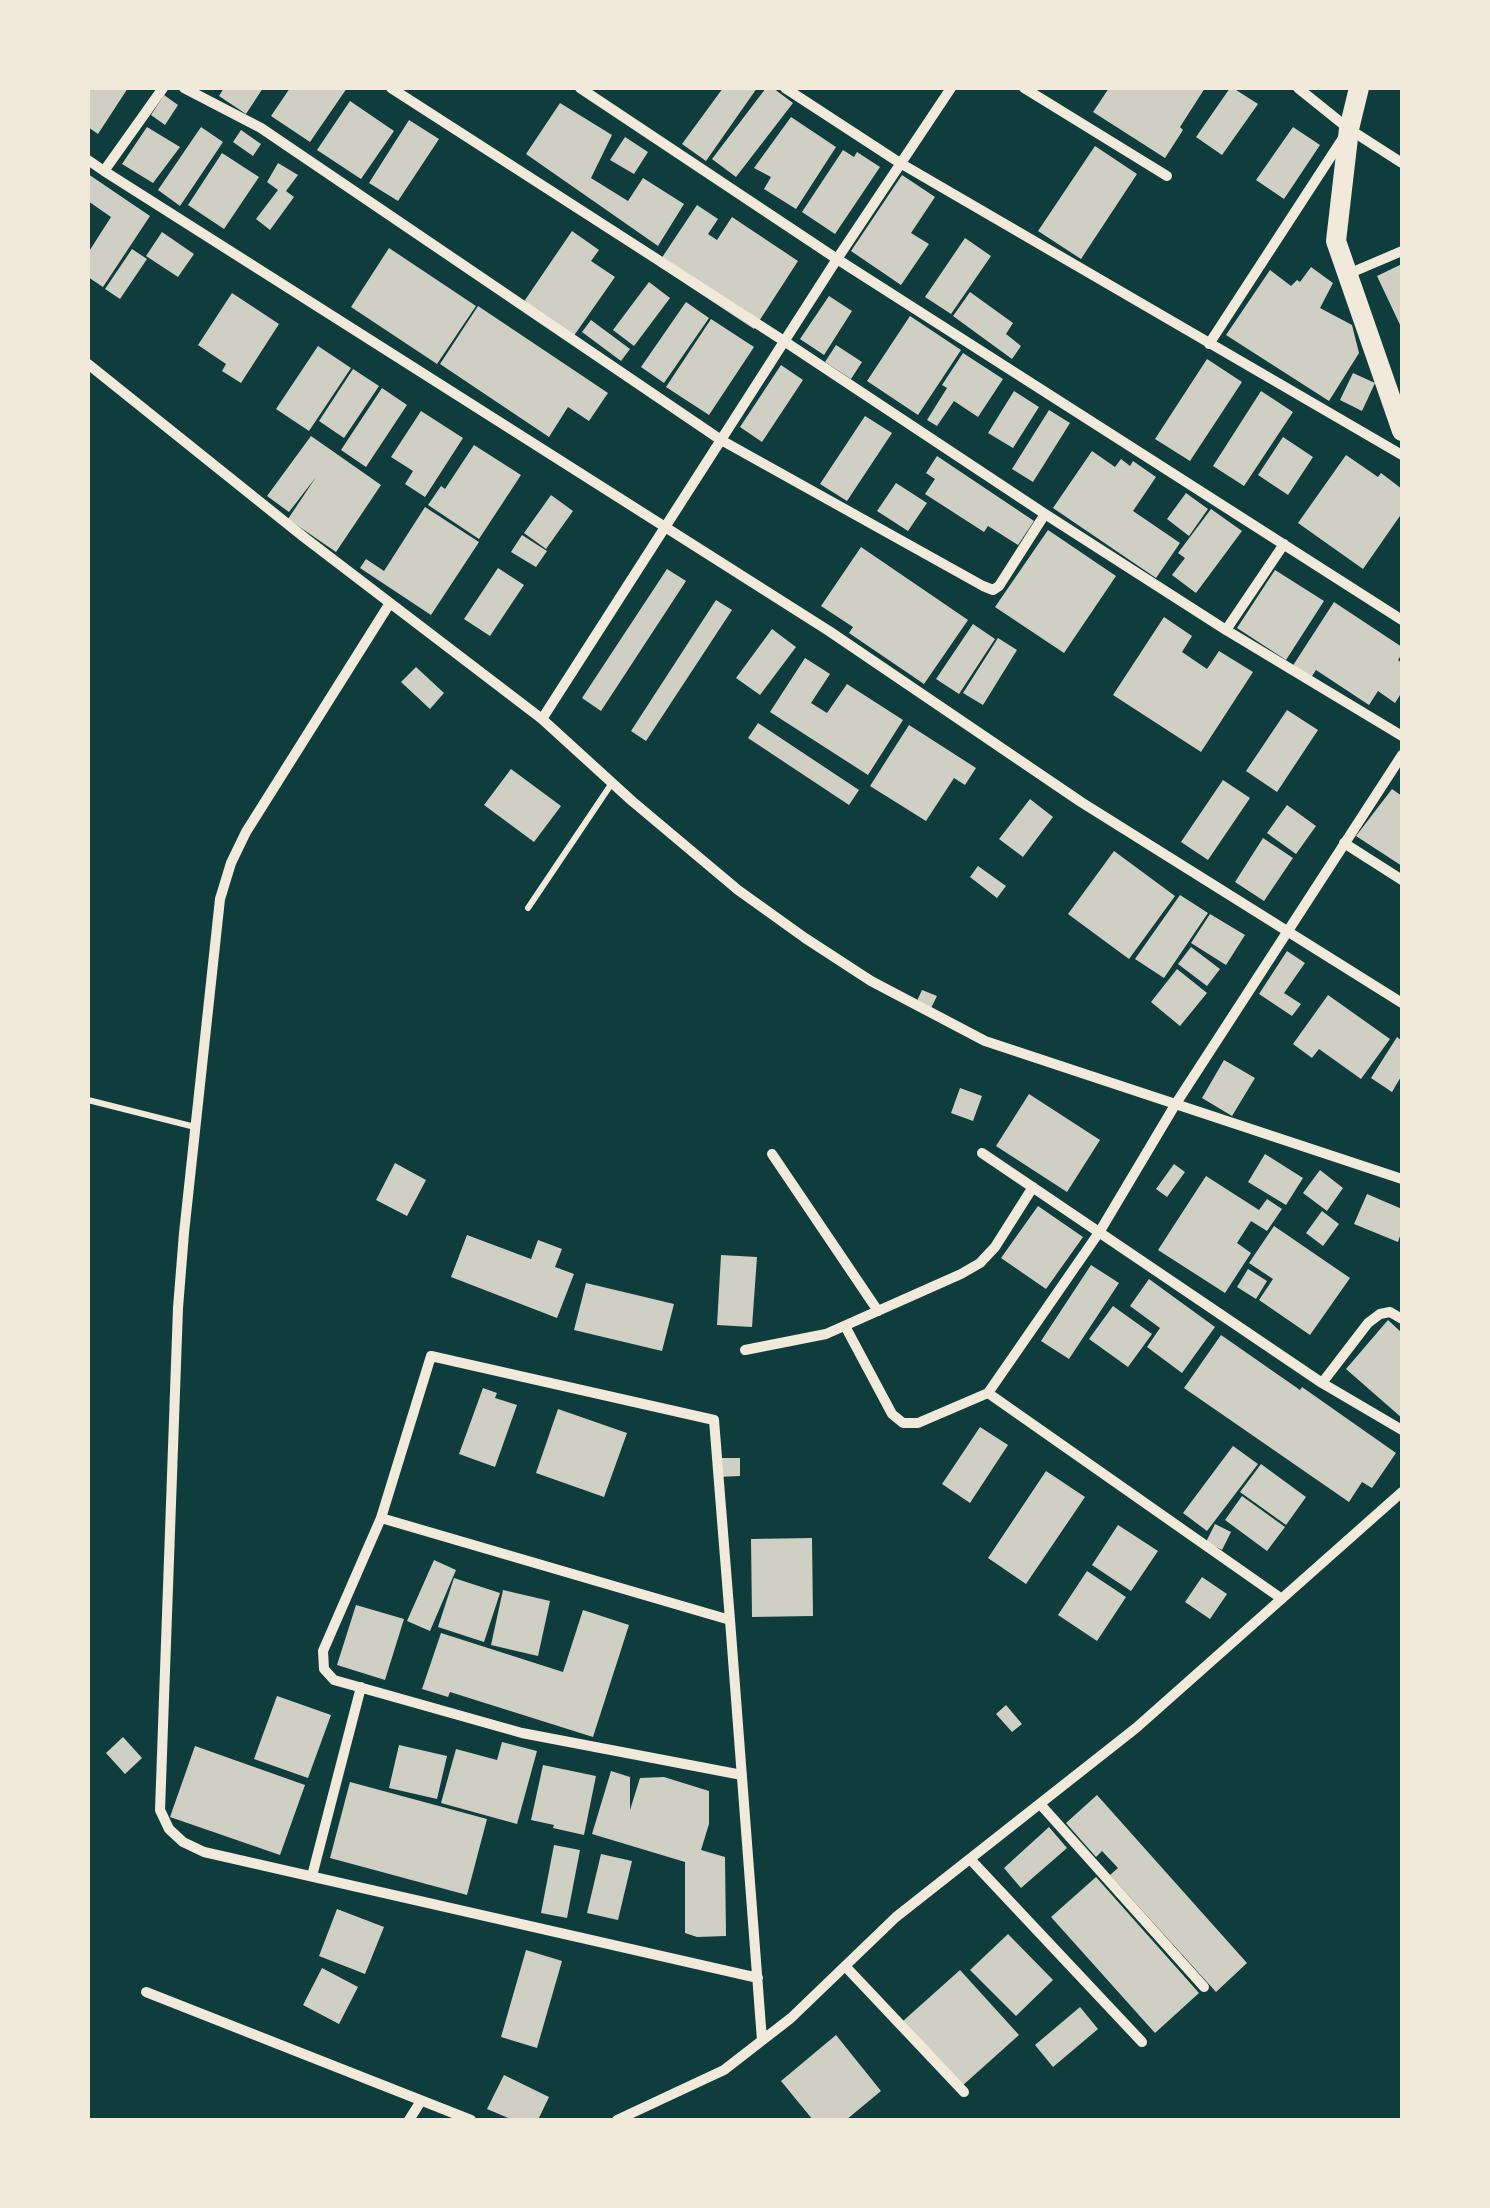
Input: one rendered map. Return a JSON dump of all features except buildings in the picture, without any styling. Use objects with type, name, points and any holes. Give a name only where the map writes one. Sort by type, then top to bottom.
[{"type":"main road","points":[[1358,88],[1349,129],[1336,241],[1402,431]]},
{"type":"street","points":[[104,171],[163,88]]},
{"type":"street","points":[[184,88],[261,128],[722,440],[993,590],[1045,514]]},
{"type":"street","points":[[391,88],[1045,514],[1402,736]]},
{"type":"street","points":[[580,88],[1402,620]]},
{"type":"street","points":[[784,88],[900,163],[1402,455]]},
{"type":"street","points":[[542,719],[950,88]]},
{"type":"street","points":[[1024,88],[1167,176]]},
{"type":"street","points":[[1298,88],[1349,129],[1402,163]]},
{"type":"street","points":[[1209,344],[1349,129]]},
{"type":"street","points":[[88,160],[829,631],[1081,802],[1402,1004]]},
{"type":"street","points":[[1347,274],[1402,251]]},
{"type":"street","points":[[88,364],[305,538],[542,719],[738,890],[871,980],[985,1041],[1402,1179]]},
{"type":"street","points":[[1226,630],[1284,544]]},
{"type":"street","points":[[390,603],[246,832],[220,899],[178,1308],[160,1810],[169,1829],[183,1842],[204,1852],[758,1978]]},
{"type":"street","points":[[845,1326],[892,1414],[902,1423],[918,1423],[988,1394],[1100,1231],[1175,1105],[1402,755]]},
{"type":"street","points":[[1344,843],[1402,880]]},
{"type":"street","points":[[982,1153],[1322,1384],[1402,1430]]},
{"type":"street","points":[[772,1154],[878,1312]]},
{"type":"street","points":[[745,1350],[826,1334],[961,1274],[980,1263],[995,1247],[1034,1187]]},
{"type":"street","points":[[1322,1384],[1368,1323],[1390,1312],[1402,1319]]},
{"type":"street","points":[[742,1775],[522,1733],[334,1680],[324,1669],[323,1651],[381,1518],[430,1356],[714,1420],[730,1620],[758,1978],[762,2040]]},
{"type":"street","points":[[988,1394],[1282,1599]]},
{"type":"street","points":[[616,2120],[724,2070],[791,2018],[896,1917],[1136,1728],[1402,1492]]},
{"type":"street","points":[[381,1518],[730,1620]]},
{"type":"street","points":[[312,1876],[360,1688]]},
{"type":"street","points":[[1040,1804],[1204,1988]]},
{"type":"street","points":[[970,1859],[1142,2042]]},
{"type":"street","points":[[845,1966],[964,2092]]},
{"type":"street","points":[[146,1992],[471,2120]]},
{"type":"street","points":[[409,2120],[421,2101]]},
{"type":"lane","points":[[528,908],[612,783]]},
{"type":"lane","points":[[88,1100],[196,1127]]}]
